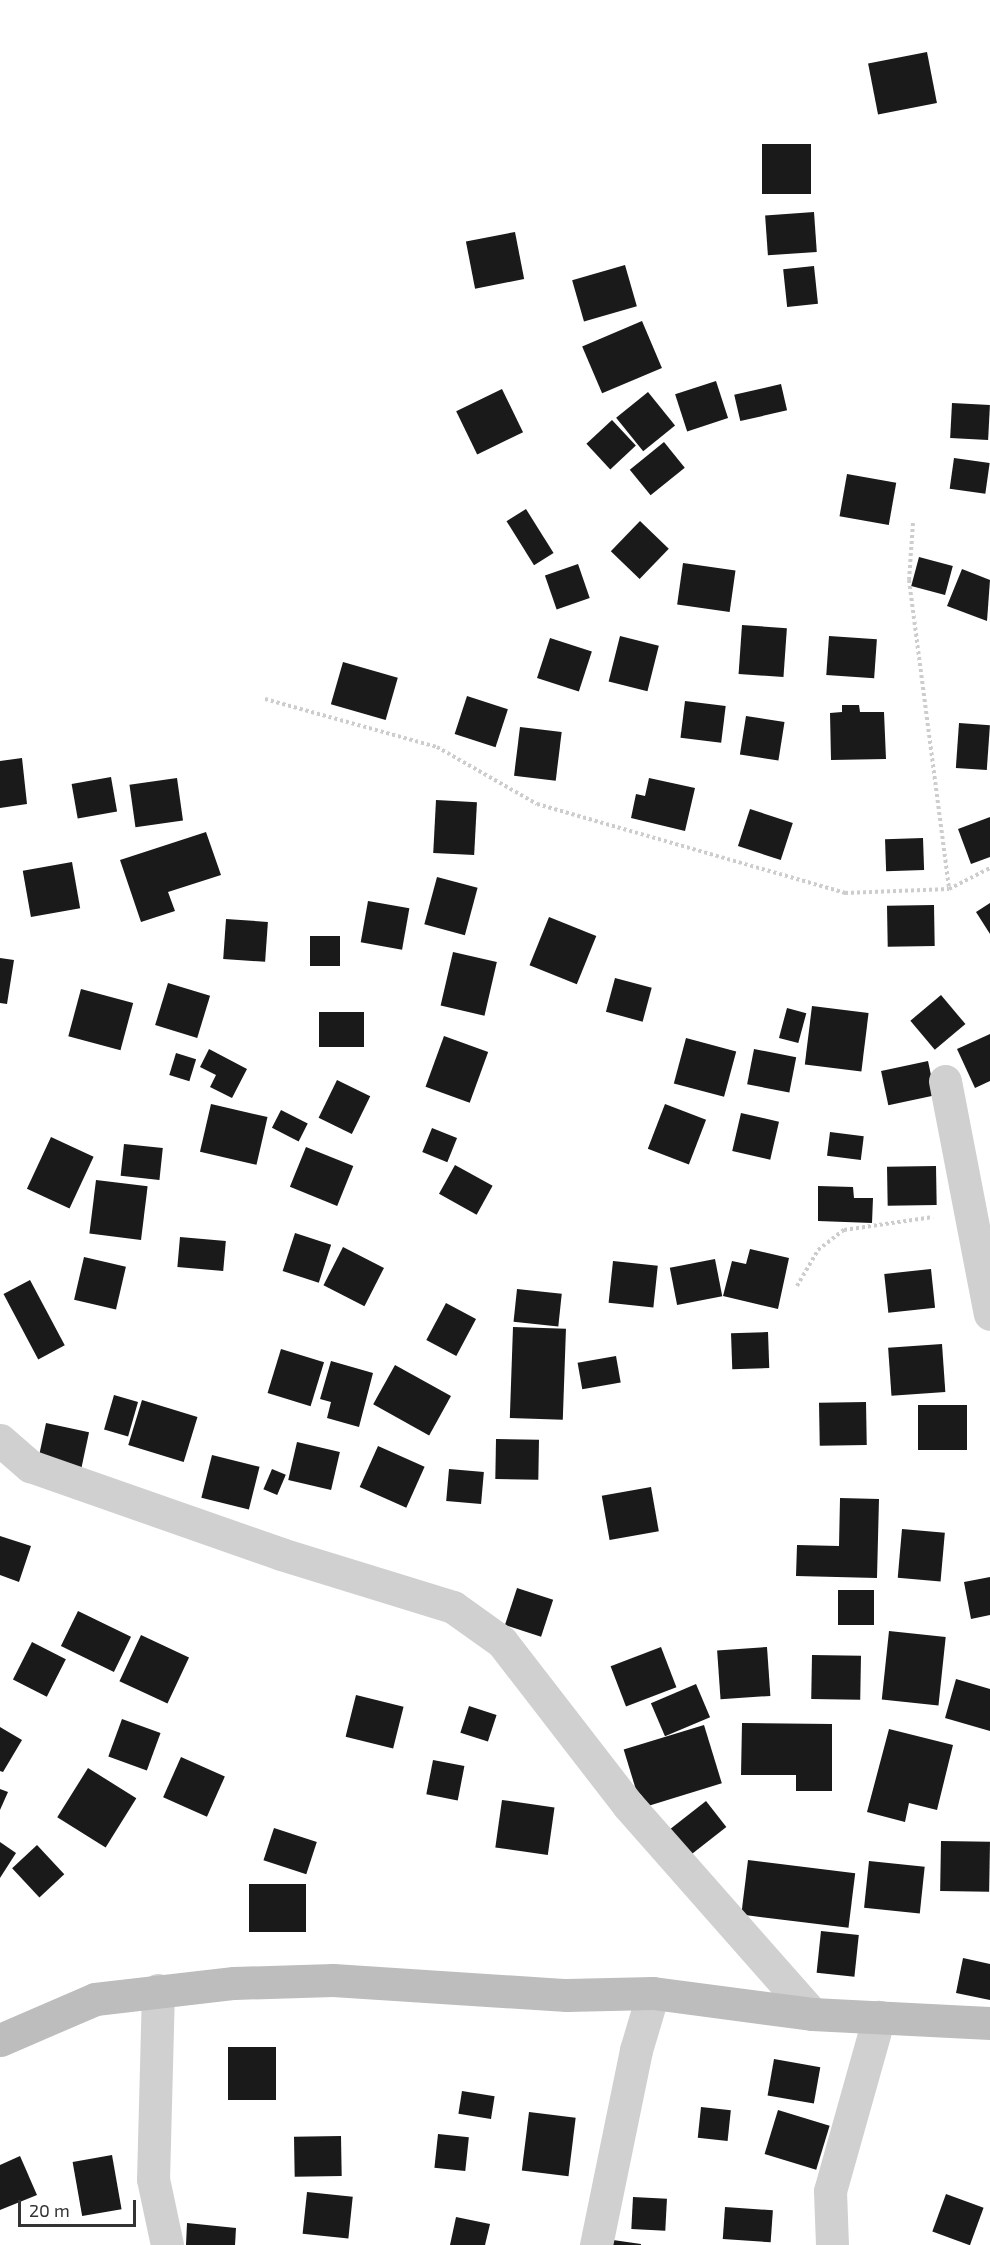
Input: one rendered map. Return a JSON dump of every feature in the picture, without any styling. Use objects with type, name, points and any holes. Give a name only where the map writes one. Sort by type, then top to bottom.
[{"type":"street","points":[[945,1082],[990,1314]]},
{"type":"street","points":[[0,1440],[30,1466],[281,1554],[453,1607],[502,1642],[628,1805],[812,2014]]},
{"type":"street","points":[[0,2040],[50,2015],[95,1999],[158,1990],[333,1980],[567,1995],[653,1993],[812,2014],[990,2023]]},
{"type":"street","points":[[158,1990],[153,2179],[167,2245]]},
{"type":"street","points":[[596,2245],[636,2050],[653,1993]]},
{"type":"street","points":[[832,2245],[830,2191],[879,2017]]},
{"type":"path","points":[[913,523],[909,580],[949,888]]},
{"type":"path","points":[[265,699],[437,747],[537,804],[845,893],[949,888],[990,868]]},
{"type":"path","points":[[797,1286],[818,1250],[844,1230],[970,1212]]},
{"type":"building","points":[[927,52],[937,103],[878,114],[868,63]]},
{"type":"building","points":[[762,144],[811,144],[811,194],[762,194]]},
{"type":"building","points":[[814,212],[817,252],[768,255],[765,215]]},
{"type":"building","points":[[515,232],[524,279],[475,289],[466,242]]},
{"type":"building","points":[[625,265],[637,306],[584,321],[572,280]]},
{"type":"building","points":[[814,266],[818,304],[787,307],[783,269]]},
{"type":"building","points":[[642,321],[662,368],[602,393],[582,346]]},
{"type":"building","points":[[716,381],[728,418],[687,431],[675,394]]},
{"type":"building","points":[[781,384],[787,410],[740,421],[734,395]]},
{"type":"building","points":[[502,389],[523,432],[477,454],[456,411]]},
{"type":"building","points":[[648,392],[675,425],[643,451],[616,418]]},
{"type":"building","points":[[952,403],[990,405],[988,440],[950,438]]},
{"type":"building","points":[[612,420],[636,446],[610,469],[586,444]]},
{"type":"building","points":[[664,442],[685,468],[651,495],[630,470]]},
{"type":"building","points":[[954,458],[990,463],[985,494],[950,489]]},
{"type":"building","points":[[847,474],[896,483],[889,525],[840,516]]},
{"type":"building","points":[[526,509],[554,553],[534,565],[506,521]]},
{"type":"building","points":[[640,521],[669,549],[640,579],[611,551]]},
{"type":"building","points":[[919,557],[953,566],[945,595],[911,586]]},
{"type":"building","points":[[683,563],[735,570],[730,612],[677,605]]},
{"type":"building","points":[[578,564],[590,598],[557,609],[545,575]]},
{"type":"building","points":[[962,569],[990,580],[987,621],[947,606]]},
{"type":"building","points":[[742,625],[787,628],[783,677],[739,674]]},
{"type":"building","points":[[620,636],[659,646],[647,691],[609,682]]},
{"type":"building","points":[[829,636],[877,639],[874,678],[826,675]]},
{"type":"building","points":[[550,638],[592,652],[579,692],[537,678]]},
{"type":"building","points":[[343,662],[398,678],[386,720],[331,704]]},
{"type":"building","points":[[467,696],[508,709],[496,747],[455,734]]},
{"type":"building","points":[[685,701],[726,706],[721,743],[680,738]]},
{"type":"building","points":[[842,705],[859,705],[860,712],[884,712],[886,759],[831,760],[830,713],[842,712]]},
{"type":"building","points":[[746,716],[785,722],[778,761],[740,755]]},
{"type":"building","points":[[959,723],[990,725],[987,770],[956,768]]},
{"type":"building","points":[[520,727],[562,732],[556,781],[514,776]]},
{"type":"building","points":[[22,758],[27,804],[0,808],[0,761]]},
{"type":"building","points":[[111,777],[117,811],[78,818],[72,784]]},
{"type":"building","points":[[177,778],[183,821],[135,827],[129,785]]},
{"type":"building","points":[[649,778],[695,788],[685,831],[631,818],[636,794],[645,796]]},
{"type":"building","points":[[436,800],[477,802],[474,855],[433,853]]},
{"type":"building","points":[[750,809],[793,823],[781,860],[738,846]]},
{"type":"building","points":[[990,817],[990,857],[971,864],[958,829]]},
{"type":"building","points":[[206,832],[221,875],[168,892],[175,911],[141,922],[120,860]]},
{"type":"building","points":[[923,838],[924,870],[886,871],[885,839]]},
{"type":"building","points":[[72,862],[80,908],[31,917],[23,871]]},
{"type":"building","points":[[437,877],[478,888],[465,935],[424,924]]},
{"type":"building","points":[[368,901],[409,908],[402,950],[361,942]]},
{"type":"building","points":[[990,903],[990,934],[976,912]]},
{"type":"building","points":[[934,905],[935,946],[888,947],[887,906]]},
{"type":"building","points":[[549,917],[596,936],[577,984],[530,965]]},
{"type":"building","points":[[226,919],[268,922],[265,962],[223,959]]},
{"type":"building","points":[[310,936],[340,936],[340,966],[310,966]]},
{"type":"building","points":[[453,952],[497,962],[484,1016],[441,1006]]},
{"type":"building","points":[[0,958],[14,960],[7,1004],[0,1003]]},
{"type":"building","points":[[615,978],[652,988],[643,1022],[606,1012]]},
{"type":"building","points":[[168,983],[210,996],[197,1038],[155,1025]]},
{"type":"building","points":[[81,989],[133,1003],[120,1050],[68,1036]]},
{"type":"building","points":[[941,995],[965,1024],[935,1050],[910,1021]]},
{"type":"building","points":[[812,1006],[869,1013],[861,1072],[805,1065]]},
{"type":"building","points":[[787,1008],[806,1013],[798,1043],[779,1038]]},
{"type":"building","points":[[319,1012],[364,1012],[364,1047],[319,1047]]},
{"type":"building","points":[[990,1034],[990,1081],[975,1088],[957,1049]]},
{"type":"building","points":[[444,1036],[488,1052],[470,1103],[426,1087]]},
{"type":"building","points":[[686,1038],[736,1051],[724,1097],[674,1083]]},
{"type":"building","points":[[209,1049],[247,1069],[232,1098],[210,1087],[216,1075],[200,1067]]},
{"type":"building","points":[[754,1049],[796,1057],[789,1093],[747,1084]]},
{"type":"building","points":[[176,1053],[196,1059],[189,1081],[169,1075]]},
{"type":"building","points":[[928,1061],[935,1095],[888,1105],[881,1071]]},
{"type":"building","points":[[337,1080],[370,1096],[352,1134],[319,1118]]},
{"type":"building","points":[[211,1104],[268,1117],[256,1165],[200,1152]]},
{"type":"building","points":[[665,1104],[706,1120],[689,1165],[648,1149]]},
{"type":"building","points":[[281,1110],[308,1124],[299,1141],[272,1128]]},
{"type":"building","points":[[741,1113],[779,1122],[770,1160],[732,1151]]},
{"type":"building","points":[[432,1128],[457,1138],[447,1162],[422,1152]]},
{"type":"building","points":[[830,1132],[864,1136],[861,1160],[827,1156]]},
{"type":"building","points":[[51,1137],[94,1157],[70,1209],[27,1189]]},
{"type":"building","points":[[124,1144],[163,1148],[159,1180],[121,1176]]},
{"type":"building","points":[[306,1147],[353,1166],[337,1206],[290,1187]]},
{"type":"building","points":[[455,1165],[493,1186],[477,1215],[439,1194]]},
{"type":"building","points":[[936,1166],[937,1205],[888,1206],[887,1167]]},
{"type":"building","points":[[96,1180],[148,1186],[141,1240],[89,1234]]},
{"type":"building","points":[[818,1186],[853,1187],[854,1198],[873,1198],[872,1223],[818,1221]]},
{"type":"building","points":[[295,1233],[331,1245],[319,1283],[283,1271]]},
{"type":"building","points":[[180,1237],[226,1241],[223,1271],[177,1267]]},
{"type":"building","points":[[343,1247],[384,1268],[364,1306],[323,1285]]},
{"type":"building","points":[[750,1249],[789,1258],[778,1309],[723,1296],[732,1261],[746,1264]]},
{"type":"building","points":[[84,1257],[126,1267],[116,1310],[74,1300]]},
{"type":"building","points":[[715,1259],[722,1296],[677,1305],[670,1268]]},
{"type":"building","points":[[613,1261],[658,1266],[653,1307],[609,1303]]},
{"type":"building","points":[[931,1269],[935,1308],[888,1313],[884,1274]]},
{"type":"building","points":[[30,1280],[65,1345],[38,1359],[4,1294]]},
{"type":"building","points":[[517,1289],[562,1294],[558,1327],[514,1322]]},
{"type":"building","points":[[446,1303],[476,1319],[456,1356],[426,1340]]},
{"type":"building","points":[[513,1327],[566,1329],[563,1420],[510,1418]]},
{"type":"building","points":[[768,1332],[769,1368],[732,1369],[731,1333]]},
{"type":"building","points":[[942,1344],[945,1392],[891,1396],[888,1348]]},
{"type":"building","points":[[281,1349],[324,1362],[311,1406],[268,1393]]},
{"type":"building","points":[[616,1356],[621,1383],[582,1389],[578,1363]]},
{"type":"building","points":[[331,1361],[373,1373],[359,1427],[327,1418],[331,1402],[320,1399]]},
{"type":"building","points":[[395,1365],[451,1396],[429,1435],[373,1404]]},
{"type":"building","points":[[114,1395],[138,1402],[128,1436],[104,1430]]},
{"type":"building","points":[[142,1400],[197,1417],[184,1462],[128,1445]]},
{"type":"building","points":[[866,1402],[867,1445],[820,1446],[819,1403]]},
{"type":"building","points":[[918,1405],[967,1405],[967,1450],[918,1450]]},
{"type":"building","points":[[46,1423],[89,1432],[80,1473],[37,1464]]},
{"type":"building","points":[[496,1439],[539,1440],[538,1480],[495,1479]]},
{"type":"building","points":[[297,1442],[340,1452],[331,1490],[288,1480]]},
{"type":"building","points":[[378,1446],[425,1467],[406,1508],[360,1487]]},
{"type":"building","points":[[212,1455],[260,1467],[249,1510],[201,1498]]},
{"type":"building","points":[[272,1469],[286,1475],[277,1495],[263,1489]]},
{"type":"building","points":[[449,1469],[484,1472],[481,1504],[446,1501]]},
{"type":"building","points":[[651,1487],[659,1531],[610,1540],[602,1496]]},
{"type":"building","points":[[840,1498],[879,1499],[877,1578],[796,1576],[797,1545],[839,1546]]},
{"type":"building","points":[[902,1529],[945,1533],[941,1582],[898,1578]]},
{"type":"building","points":[[0,1536],[31,1546],[19,1582],[0,1575]]},
{"type":"building","points":[[990,1577],[990,1615],[971,1619],[964,1582]]},
{"type":"building","points":[[517,1588],[553,1600],[541,1637],[505,1625]]},
{"type":"building","points":[[838,1590],[874,1590],[874,1625],[838,1625]]},
{"type":"building","points":[[78,1611],[131,1637],[114,1672],[61,1646]]},
{"type":"building","points":[[889,1631],[946,1637],[938,1706],[882,1700]]},
{"type":"building","points":[[141,1635],[189,1657],[167,1704],[119,1681]]},
{"type":"building","points":[[32,1642],[66,1659],[47,1697],[13,1679]]},
{"type":"building","points":[[661,1647],[676,1687],[626,1706],[611,1666]]},
{"type":"building","points":[[767,1647],[770,1696],[721,1699],[717,1650]]},
{"type":"building","points":[[812,1655],[861,1656],[860,1700],[811,1699]]},
{"type":"building","points":[[956,1679],[990,1689],[990,1731],[945,1718]]},
{"type":"building","points":[[696,1684],[710,1717],[665,1736],[651,1703]]},
{"type":"building","points":[[356,1695],[404,1707],[393,1749],[346,1737]]},
{"type":"building","points":[[469,1706],[497,1715],[488,1742],[460,1733]]},
{"type":"building","points":[[122,1719],[161,1733],[147,1771],[108,1757]]},
{"type":"building","points":[[742,1723],[832,1724],[832,1791],[796,1791],[796,1775],[741,1775]]},
{"type":"building","points":[[704,1725],[722,1783],[642,1808],[624,1750]]},
{"type":"building","points":[[0,1727],[22,1740],[3,1772],[0,1771]]},
{"type":"building","points":[[889,1729],[953,1745],[937,1810],[909,1803],[905,1822],[867,1812]]},
{"type":"building","points":[[181,1757],[225,1777],[207,1817],[163,1797]]},
{"type":"building","points":[[433,1760],[464,1766],[458,1800],[426,1794]]},
{"type":"building","points":[[88,1768],[136,1798],[106,1847],[57,1817]]},
{"type":"building","points":[[0,1789],[8,1792],[0,1810]]},
{"type":"building","points":[[502,1800],[554,1807],[548,1855],[495,1848]]},
{"type":"building","points":[[706,1801],[726,1827],[686,1858],[666,1832]]},
{"type":"building","points":[[274,1828],[317,1842],[306,1874],[263,1860]]},
{"type":"building","points":[[941,1841],[990,1842],[989,1892],[940,1891]]},
{"type":"building","points":[[0,1842],[16,1853],[0,1878]]},
{"type":"building","points":[[37,1845],[64,1874],[39,1897],[12,1868]]},
{"type":"building","points":[[748,1860],[855,1873],[848,1928],[741,1915]]},
{"type":"building","points":[[869,1861],[925,1867],[920,1914],[864,1908]]},
{"type":"building","points":[[249,1884],[306,1884],[306,1932],[249,1932]]},
{"type":"building","points":[[821,1931],[859,1935],[854,1977],[817,1973]]},
{"type":"building","points":[[963,1958],[990,1964],[990,2000],[956,1993]]},
{"type":"building","points":[[228,2047],[276,2047],[276,2100],[228,2100]]},
{"type":"building","points":[[774,2059],[820,2067],[814,2104],[768,2095]]},
{"type":"building","points":[[462,2091],[495,2096],[491,2119],[458,2114]]},
{"type":"building","points":[[701,2107],[731,2110],[728,2141],[698,2138]]},
{"type":"building","points":[[778,2110],[830,2126],[816,2170],[765,2154]]},
{"type":"building","points":[[529,2112],[576,2118],[568,2176],[522,2171]]},
{"type":"building","points":[[438,2134],[469,2137],[465,2171],[434,2168]]},
{"type":"building","points":[[341,2136],[342,2176],[295,2177],[294,2137]]},
{"type":"building","points":[[112,2155],[122,2209],[82,2216],[73,2162]]},
{"type":"building","points":[[20,2156],[37,2195],[0,2210],[0,2165]]},
{"type":"building","points":[[307,2192],[353,2197],[348,2239],[303,2234]]},
{"type":"building","points":[[946,2194],[984,2208],[970,2245],[932,2232]]},
{"type":"building","points":[[633,2197],[667,2199],[665,2231],[631,2229]]},
{"type":"building","points":[[725,2207],[773,2210],[771,2242],[723,2239]]},
{"type":"building","points":[[456,2217],[490,2224],[485,2245],[450,2245]]},
{"type":"building","points":[[187,2223],[236,2228],[235,2245],[186,2245]]},
{"type":"building","points":[[606,2239],[641,2244],[641,2245],[605,2245]]}]
